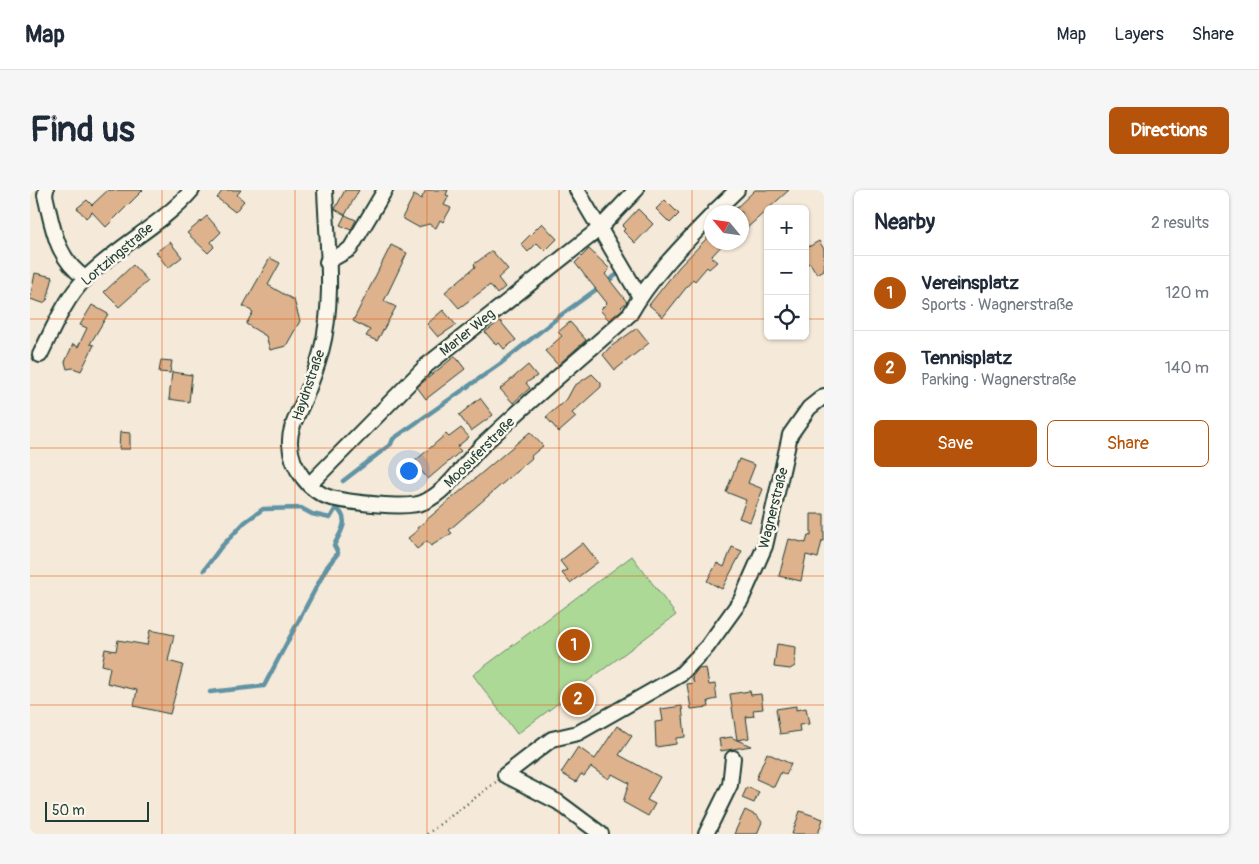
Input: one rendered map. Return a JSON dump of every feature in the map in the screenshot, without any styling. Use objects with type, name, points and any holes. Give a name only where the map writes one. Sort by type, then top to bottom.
[{"type":"street","points":[[46,190],[45,196],[55,239],[71,268],[85,278]]},
{"type":"street","name":"Lortzingstraße","points":[[40,355],[69,301],[85,278],[143,233],[192,190]]},
{"type":"street","name":"Haydnstraße","points":[[309,485],[296,466],[290,442],[296,418],[322,350],[329,299],[325,190]]},
{"type":"street","points":[[327,262],[350,249],[385,190]]},
{"type":"street","points":[[577,190],[640,297]]},
{"type":"street","name":"Marler Weg","points":[[309,485],[427,365],[599,230],[636,190]]},
{"type":"street","points":[[721,205],[737,190]]},
{"type":"street","name":"Moosuferstraße","points":[[309,485],[326,496],[378,504],[422,503],[438,494],[484,443],[630,314],[640,297],[671,257],[704,223]]},
{"type":"street","name":"Wagnerstraße","points":[[505,775],[552,739],[578,733],[631,705],[680,675],[708,647],[741,600],[765,546],[790,435],[809,408],[824,396]]},
{"type":"street","points":[[706,834],[730,785],[733,758]]},
{"type":"street","points":[[505,775],[558,802],[601,834]]},
{"type":"path","points":[[427,834],[505,775]]},
{"type":"green space","points":[[632,556],[676,615],[517,734],[473,675]]},
{"type":"building","points":[[108,190],[143,190],[106,227],[92,212],[86,218],[77,208],[87,200],[92,205]]},
{"type":"building","points":[[223,190],[241,190],[237,195],[244,201],[235,212],[217,198]]},
{"type":"building","points":[[345,190],[359,190],[345,215],[335,209]]},
{"type":"building","points":[[426,190],[448,190],[446,195],[449,196],[444,205],[451,208],[443,222],[440,220],[436,228],[429,224],[418,227],[402,218],[414,195],[421,199]]},
{"type":"building","points":[[755,190],[789,190],[772,205],[764,205],[764,213],[749,226],[749,205],[739,205]]},
{"type":"building","points":[[665,200],[679,214],[670,223],[656,209]]},
{"type":"building","points":[[638,209],[653,224],[635,243],[623,231],[625,229],[622,226]]},
{"type":"building","points":[[345,215],[356,220],[351,230],[340,225]]},
{"type":"building","points":[[207,216],[221,232],[211,242],[214,247],[208,253],[187,233]]},
{"type":"building","points":[[542,223],[557,239],[545,251],[537,243],[528,252],[521,244]]},
{"type":"building","points":[[704,241],[704,250],[718,250],[711,257],[717,262],[709,269],[707,267],[695,281],[693,279],[663,317],[649,305],[679,267]]},
{"type":"building","points":[[819,241],[824,249],[824,270],[817,274],[809,263],[809,247]]},
{"type":"building","points":[[170,242],[182,257],[168,268],[156,252]]},
{"type":"building","points":[[391,245],[407,253],[384,301],[396,307],[377,341],[366,336],[370,330],[353,321]]},
{"type":"building","points":[[589,249],[610,269],[605,274],[627,302],[621,307],[623,309],[609,320],[600,310],[607,303],[575,263]]},
{"type":"building","points":[[492,251],[508,269],[498,278],[505,287],[497,294],[490,285],[459,308],[445,292],[475,267],[474,264]]},
{"type":"building","points":[[270,258],[280,263],[268,285],[294,300],[300,321],[286,346],[270,350],[266,336],[246,324],[253,312],[243,306]]},
{"type":"building","points":[[133,265],[148,281],[119,307],[104,292]]},
{"type":"building","points":[[35,273],[53,277],[47,300],[43,303],[30,299]]},
{"type":"building","points":[[92,305],[108,314],[90,344],[94,345],[81,371],[73,368],[67,369],[65,362],[73,344],[78,347],[87,328],[80,325]]},
{"type":"building","points":[[443,310],[456,325],[438,337],[427,324]]},
{"type":"building","points":[[500,321],[516,340],[504,349],[499,343],[496,345],[485,332]]},
{"type":"building","points":[[570,322],[586,340],[558,365],[545,351],[562,336],[558,332]]},
{"type":"building","points":[[637,328],[649,343],[615,370],[603,355],[609,348]]},
{"type":"building","points":[[455,356],[465,369],[426,399],[417,387]]},
{"type":"building","points":[[161,360],[172,361],[170,373],[159,372]]},
{"type":"building","points":[[528,365],[537,376],[526,383],[530,388],[513,403],[500,389]]},
{"type":"building","points":[[172,372],[192,375],[189,402],[169,399]]},
{"type":"building","points":[[592,374],[601,383],[601,387],[572,413],[576,417],[559,432],[546,417],[567,399],[574,386]]},
{"type":"building","points":[[480,398],[493,415],[471,431],[459,415]]},
{"type":"building","points":[[461,428],[469,437],[457,447],[461,451],[428,479],[414,462],[446,434],[449,437]]},
{"type":"building","points":[[120,432],[130,433],[130,449],[119,449]]},
{"type":"building","points":[[530,432],[543,446],[531,456],[532,458],[449,530],[452,533],[431,546],[427,541],[417,549],[408,538],[418,530],[417,528]]},
{"type":"building","points":[[739,459],[755,465],[748,483],[763,489],[750,522],[739,518],[746,500],[726,492]]},
{"type":"building","points":[[811,514],[824,514],[824,541],[822,541],[818,558],[806,555],[801,581],[779,576],[789,539],[806,543],[808,535],[811,536]]},
{"type":"building","points":[[583,543],[598,562],[570,583],[562,573],[567,570],[560,561]]},
{"type":"building","points":[[732,547],[742,551],[722,589],[707,581],[717,563],[724,567]]},
{"type":"building","points":[[150,630],[174,635],[168,661],[183,665],[170,714],[134,706],[137,690],[107,683],[110,667],[102,665],[105,649],[116,651],[118,640],[147,645]]},
{"type":"building","points":[[777,644],[796,647],[795,666],[790,669],[774,667]]},
{"type":"building","points":[[706,668],[709,685],[715,684],[717,699],[708,701],[709,707],[691,709],[687,684],[694,683],[692,677],[698,669]]},
{"type":"building","points":[[750,691],[751,695],[761,694],[763,709],[753,710],[754,716],[746,717],[749,738],[737,740],[730,694]]},
{"type":"building","points":[[682,706],[685,737],[676,738],[676,744],[656,747],[655,722],[663,721],[661,709]]},
{"type":"building","points":[[796,706],[796,710],[806,708],[809,724],[799,725],[800,731],[780,734],[776,709]]},
{"type":"building","points":[[617,726],[632,736],[619,755],[660,777],[647,800],[655,804],[648,816],[623,802],[629,783],[612,774],[608,779],[591,767],[584,776],[581,774],[576,782],[561,773],[578,747],[595,759]]},
{"type":"building","points":[[731,737],[751,746],[721,751],[719,739]]},
{"type":"building","points":[[767,753],[791,764],[786,775],[781,772],[774,787],[756,779]]},
{"type":"building","points":[[747,787],[759,792],[754,803],[742,798]]},
{"type":"building","points":[[745,810],[757,816],[762,822],[757,834],[734,834]]},
{"type":"building","points":[[800,811],[823,819],[818,834],[792,834]]},
{"type":"waterway","points":[[343,481],[391,444],[393,439],[500,364],[561,315],[619,273]]},
{"type":"waterway","points":[[204,570],[221,547],[245,522],[263,509],[301,508],[312,514],[330,518],[336,508],[341,512],[344,521],[343,526],[334,545],[338,553],[327,567],[264,686],[210,692]]},
{"type":"place","name":"Vereinsplatz","points":[[574,645]]},
{"type":"place","name":"Tennisplatz","points":[[578,699]]}]
